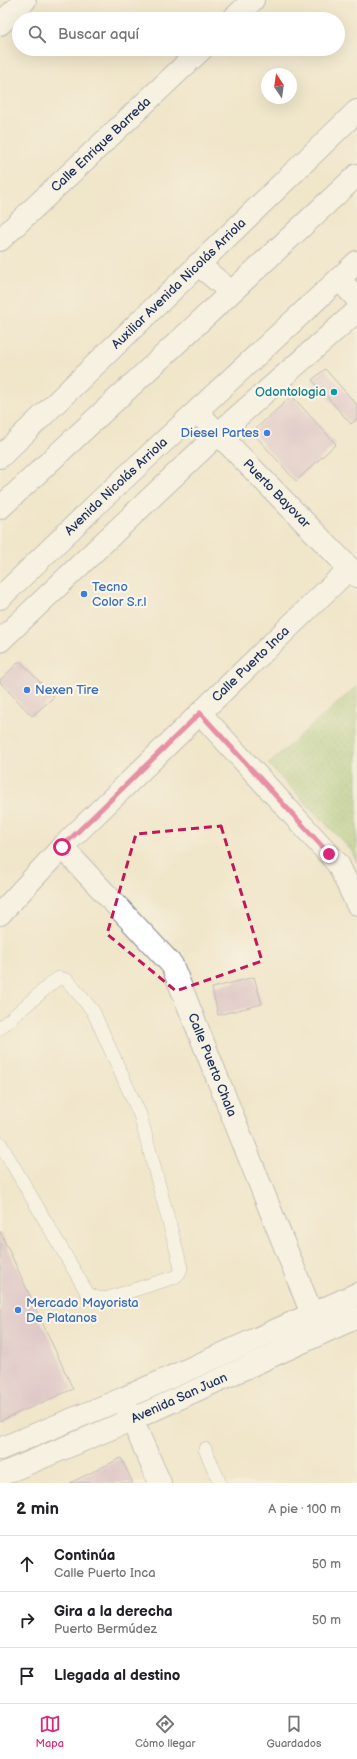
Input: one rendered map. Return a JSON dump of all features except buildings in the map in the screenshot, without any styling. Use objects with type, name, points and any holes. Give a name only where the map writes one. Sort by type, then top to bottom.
[{"type":"street","points":[[12,12],[25,0]]},
{"type":"street","points":[[240,12],[253,0]]},
{"type":"street","points":[[0,24],[12,12]]},
{"type":"street","name":"Calle Enrique Barreda","points":[[0,240],[195,56]]},
{"type":"street","name":"Auxiliar Avenida Nicolás Arriola","points":[[0,457],[357,111]]},
{"type":"street","points":[[0,508],[357,175]]},
{"type":"street","name":"Avenida Nicolás Arriola","points":[[0,598],[102,499],[357,262]]},
{"type":"street","points":[[198,264],[231,292]]},
{"type":"street","points":[[339,279],[357,299]]},
{"type":"street","points":[[0,641],[218,434],[357,311]]},
{"type":"street","name":"Puerto Bayovar","points":[[197,412],[354,572]]},
{"type":"street","name":"Calle Puerto Inca","points":[[0,914],[62,847],[200,713],[354,572]]},
{"type":"street","points":[[200,713],[338,864],[357,904]]},
{"type":"street","name":"Calle Puerto Chala","points":[[62,847],[172,965],[312,1314]]},
{"type":"street","name":"Avenida San Juan","points":[[0,1449],[122,1398],[357,1294]]},
{"type":"street","name":"Avenida San Juan","points":[[0,1475],[131,1420],[357,1317]]},
{"type":"street","points":[[122,1398],[160,1483]]},
{"type":"lane","points":[[0,1028],[53,982],[60,978],[67,980],[93,1011],[140,1115],[180,1263],[180,1274],[175,1278],[105,1299],[88,1294],[0,1143]]},
{"type":"lane","points":[[205,1449],[220,1483]]},
{"type":"highlighted area","points":[[221,826],[262,961],[176,991],[107,934],[136,834]]},
{"type":"green space","points":[[357,686],[357,862],[351,850],[268,764]]},
{"type":"place","name":"Odontologia","points":[[334,392]]},
{"type":"place","name":"Diesel Partes","points":[[267,433]]},
{"type":"place","name":"Tecno Color S.r.l","points":[[84,594]]},
{"type":"place","name":"Nexen Tire","points":[[27,690]]},
{"type":"place","name":"Mercado Mayorista De Platanos","points":[[18,1310]]},
{"type":"route","points":[[62,847],[200,713],[329,854]]}]
